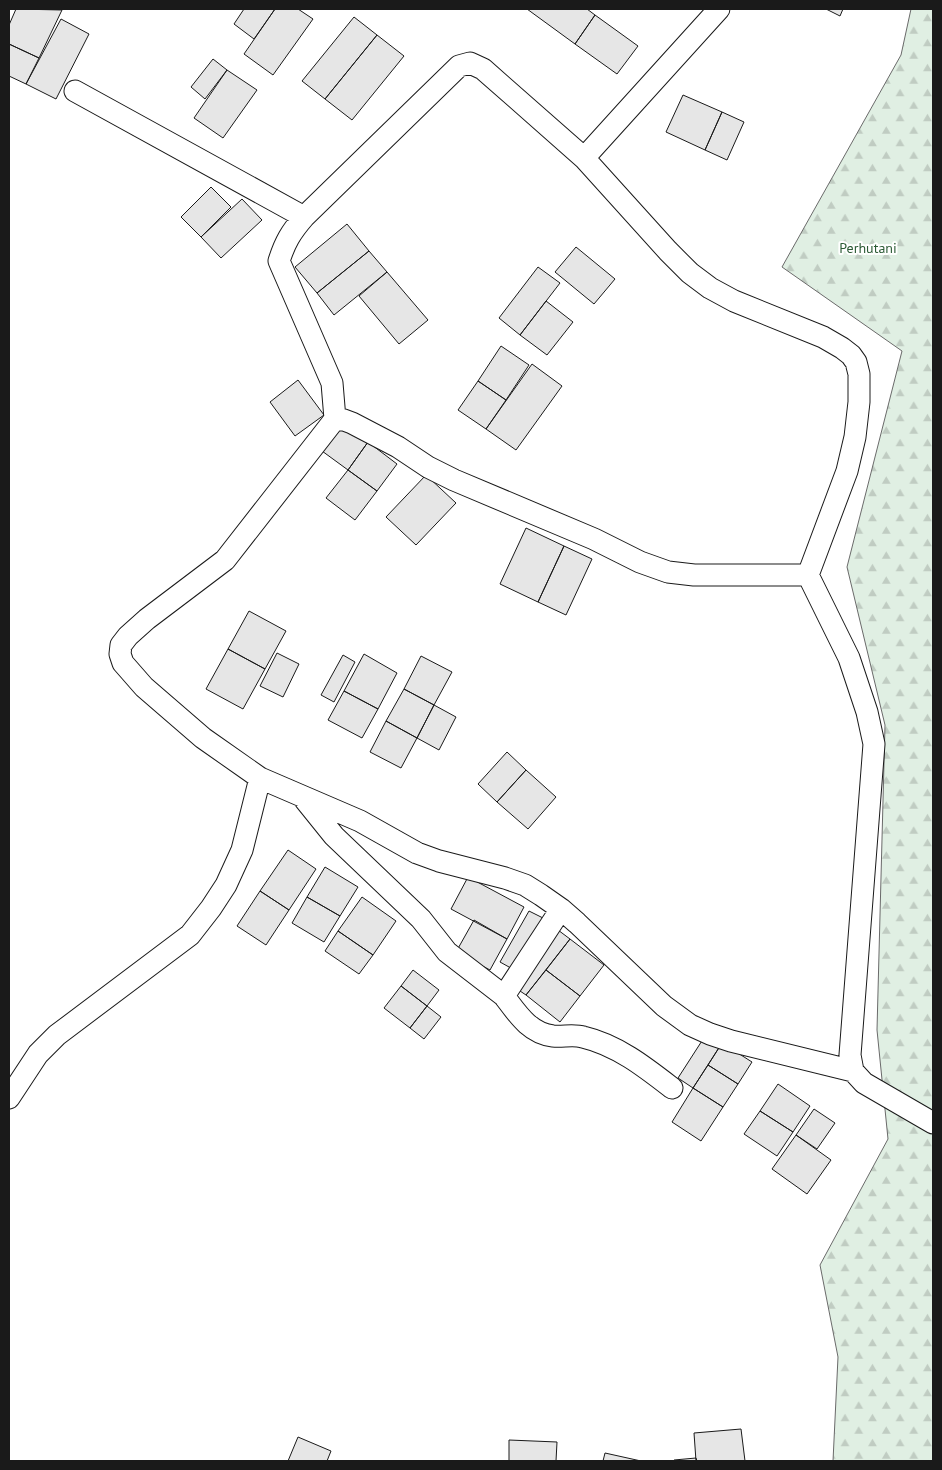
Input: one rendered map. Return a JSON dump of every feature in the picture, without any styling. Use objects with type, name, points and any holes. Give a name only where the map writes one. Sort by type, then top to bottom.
[{"type":"street","points":[[584,158],[719,9]]},
{"type":"street","points":[[853,1071],[731,1041],[690,1025],[664,1006],[561,909],[541,895],[525,885],[506,878],[438,861],[417,853],[360,821],[260,778],[203,738],[144,687],[123,663],[120,654],[121,645],[128,636],[225,560],[335,419],[332,383],[280,261],[284,247],[292,232],[304,217],[459,66],[470,63],[483,69],[584,158],[668,251],[690,273],[710,288],[734,302],[823,337],[842,348],[856,362],[859,374],[859,402],[855,437],[847,471],[808,575],[849,658],[874,744],[850,1055],[853,1071],[864,1083],[933,1123]]},
{"type":"street","points":[[75,90],[304,217]]},
{"type":"street","points":[[335,419],[352,423],[454,480],[594,539],[640,562],[668,572],[694,575],[808,575]]},
{"type":"street","points":[[9,1098],[38,1054],[47,1044],[190,934],[211,908],[226,886],[242,850],[260,778]]},
{"type":"street","points":[[302,797],[334,836],[421,920],[447,952],[504,996],[526,1024],[539,1032],[552,1036],[582,1036],[614,1048],[642,1065],[672,1088]]},
{"type":"street","points":[[504,996],[561,909]]},
{"type":"green space","name":"Perhutani","points":[[911,9],[933,9],[933,1461],[833,1461],[838,1357],[820,1265],[888,1139],[877,1030],[885,725],[847,567],[902,351],[782,267],[901,55]]},
{"type":"building","points":[[16,9],[62,10],[39,58],[9,44],[9,25]]},
{"type":"building","points":[[244,9],[275,9],[254,39],[234,24]]},
{"type":"building","points":[[275,9],[298,9],[313,19],[273,75],[244,54]]},
{"type":"building","points":[[527,9],[587,9],[595,15],[575,44]]},
{"type":"building","points":[[826,9],[843,9],[840,16]]},
{"type":"building","points":[[595,15],[638,46],[617,74],[575,44]]},
{"type":"building","points":[[354,17],[377,35],[325,99],[302,81]]},
{"type":"building","points":[[61,19],[89,34],[56,99],[26,84]]},
{"type":"building","points":[[377,35],[404,56],[352,120],[325,99]]},
{"type":"building","points":[[9,44],[39,58],[26,84],[9,76]]},
{"type":"building","points":[[213,59],[227,70],[205,99],[191,87]]},
{"type":"building","points":[[227,70],[257,90],[223,138],[194,118]]},
{"type":"building","points":[[683,95],[722,112],[705,150],[666,132]]},
{"type":"building","points":[[722,112],[744,122],[727,160],[705,150]]},
{"type":"building","points":[[211,187],[231,207],[201,237],[181,217]]},
{"type":"building","points":[[242,199],[262,220],[221,258],[201,237]]},
{"type":"building","points":[[347,224],[369,251],[317,293],[295,267]]},
{"type":"building","points":[[576,247],[615,279],[594,304],[555,272]]},
{"type":"building","points":[[369,251],[387,272],[334,315],[317,293]]},
{"type":"building","points":[[538,267],[560,283],[520,335],[499,318]]},
{"type":"building","points":[[387,272],[428,320],[399,344],[359,296]]},
{"type":"building","points":[[546,301],[573,322],[547,355],[520,335]]},
{"type":"building","points":[[501,346],[529,365],[506,400],[478,381]]},
{"type":"building","points":[[532,364],[562,386],[516,450],[486,429]]},
{"type":"building","points":[[298,380],[324,415],[295,436],[270,402]]},
{"type":"building","points":[[478,381],[506,400],[486,429],[458,410]]},
{"type":"building","points":[[343,423],[368,442],[348,470],[322,451]]},
{"type":"building","points":[[368,442],[397,464],[377,491],[348,470]]},
{"type":"building","points":[[348,470],[377,491],[355,520],[326,498]]},
{"type":"building","points":[[426,475],[456,503],[416,545],[386,517]]},
{"type":"building","points":[[526,528],[564,546],[538,602],[500,584]]},
{"type":"building","points":[[564,546],[592,559],[566,615],[538,602]]},
{"type":"building","points":[[249,611],[286,631],[265,669],[228,649]]},
{"type":"building","points":[[228,649],[265,669],[243,709],[206,689]]},
{"type":"building","points":[[277,653],[299,664],[283,697],[260,686]]},
{"type":"building","points":[[364,654],[397,673],[378,709],[344,691]]},
{"type":"building","points":[[343,655],[355,662],[334,702],[321,695]]},
{"type":"building","points":[[421,656],[452,672],[434,705],[404,689]]},
{"type":"building","points":[[404,689],[434,705],[417,738],[386,721]]},
{"type":"building","points":[[344,691],[378,709],[362,738],[328,720]]},
{"type":"building","points":[[434,705],[456,717],[439,750],[417,738]]},
{"type":"building","points":[[386,721],[417,738],[401,768],[370,752]]},
{"type":"building","points":[[507,752],[526,770],[497,802],[478,784]]},
{"type":"building","points":[[526,770],[556,797],[528,829],[497,802]]},
{"type":"building","points":[[288,850],[316,869],[289,910],[260,891]]},
{"type":"building","points":[[325,867],[358,887],[340,916],[307,897]]},
{"type":"building","points":[[468,877],[524,907],[507,939],[451,909]]},
{"type":"building","points":[[260,891],[289,910],[266,945],[237,926]]},
{"type":"building","points":[[307,897],[340,916],[324,942],[292,923]]},
{"type":"building","points":[[362,897],[396,921],[373,955],[338,931]]},
{"type":"building","points":[[529,911],[547,920],[518,972],[500,962]]},
{"type":"building","points":[[474,920],[507,939],[490,970],[456,952]]},
{"type":"building","points":[[558,930],[570,939],[526,995],[514,987]]},
{"type":"building","points":[[338,931],[373,955],[359,974],[325,951]]},
{"type":"building","points":[[570,939],[604,965],[580,996],[546,970]]},
{"type":"building","points":[[413,970],[439,990],[427,1006],[401,986]]},
{"type":"building","points":[[546,970],[580,996],[560,1022],[526,995]]},
{"type":"building","points":[[401,986],[427,1006],[410,1028],[384,1008]]},
{"type":"building","points":[[427,1006],[441,1017],[424,1039],[410,1028]]},
{"type":"building","points":[[707,1033],[722,1043],[693,1088],[678,1078]]},
{"type":"building","points":[[722,1043],[752,1062],[738,1084],[708,1065]]},
{"type":"building","points":[[708,1065],[738,1084],[723,1107],[693,1088]]},
{"type":"building","points":[[778,1084],[810,1106],[793,1132],[760,1111]]},
{"type":"building","points":[[693,1088],[723,1107],[701,1141],[672,1122]]},
{"type":"building","points":[[814,1109],[835,1123],[817,1149],[796,1135]]},
{"type":"building","points":[[760,1111],[793,1132],[777,1156],[744,1134]]},
{"type":"building","points":[[796,1135],[831,1160],[807,1194],[772,1169]]},
{"type":"building","points":[[741,1429],[745,1461],[696,1461],[694,1433]]},
{"type":"building","points":[[298,1437],[331,1451],[327,1461],[288,1461]]},
{"type":"building","points":[[509,1440],[557,1442],[556,1461],[509,1461]]},
{"type":"building","points":[[605,1453],[641,1461],[603,1461]]},
{"type":"building","points":[[696,1458],[697,1461],[674,1461],[674,1460]]}]
